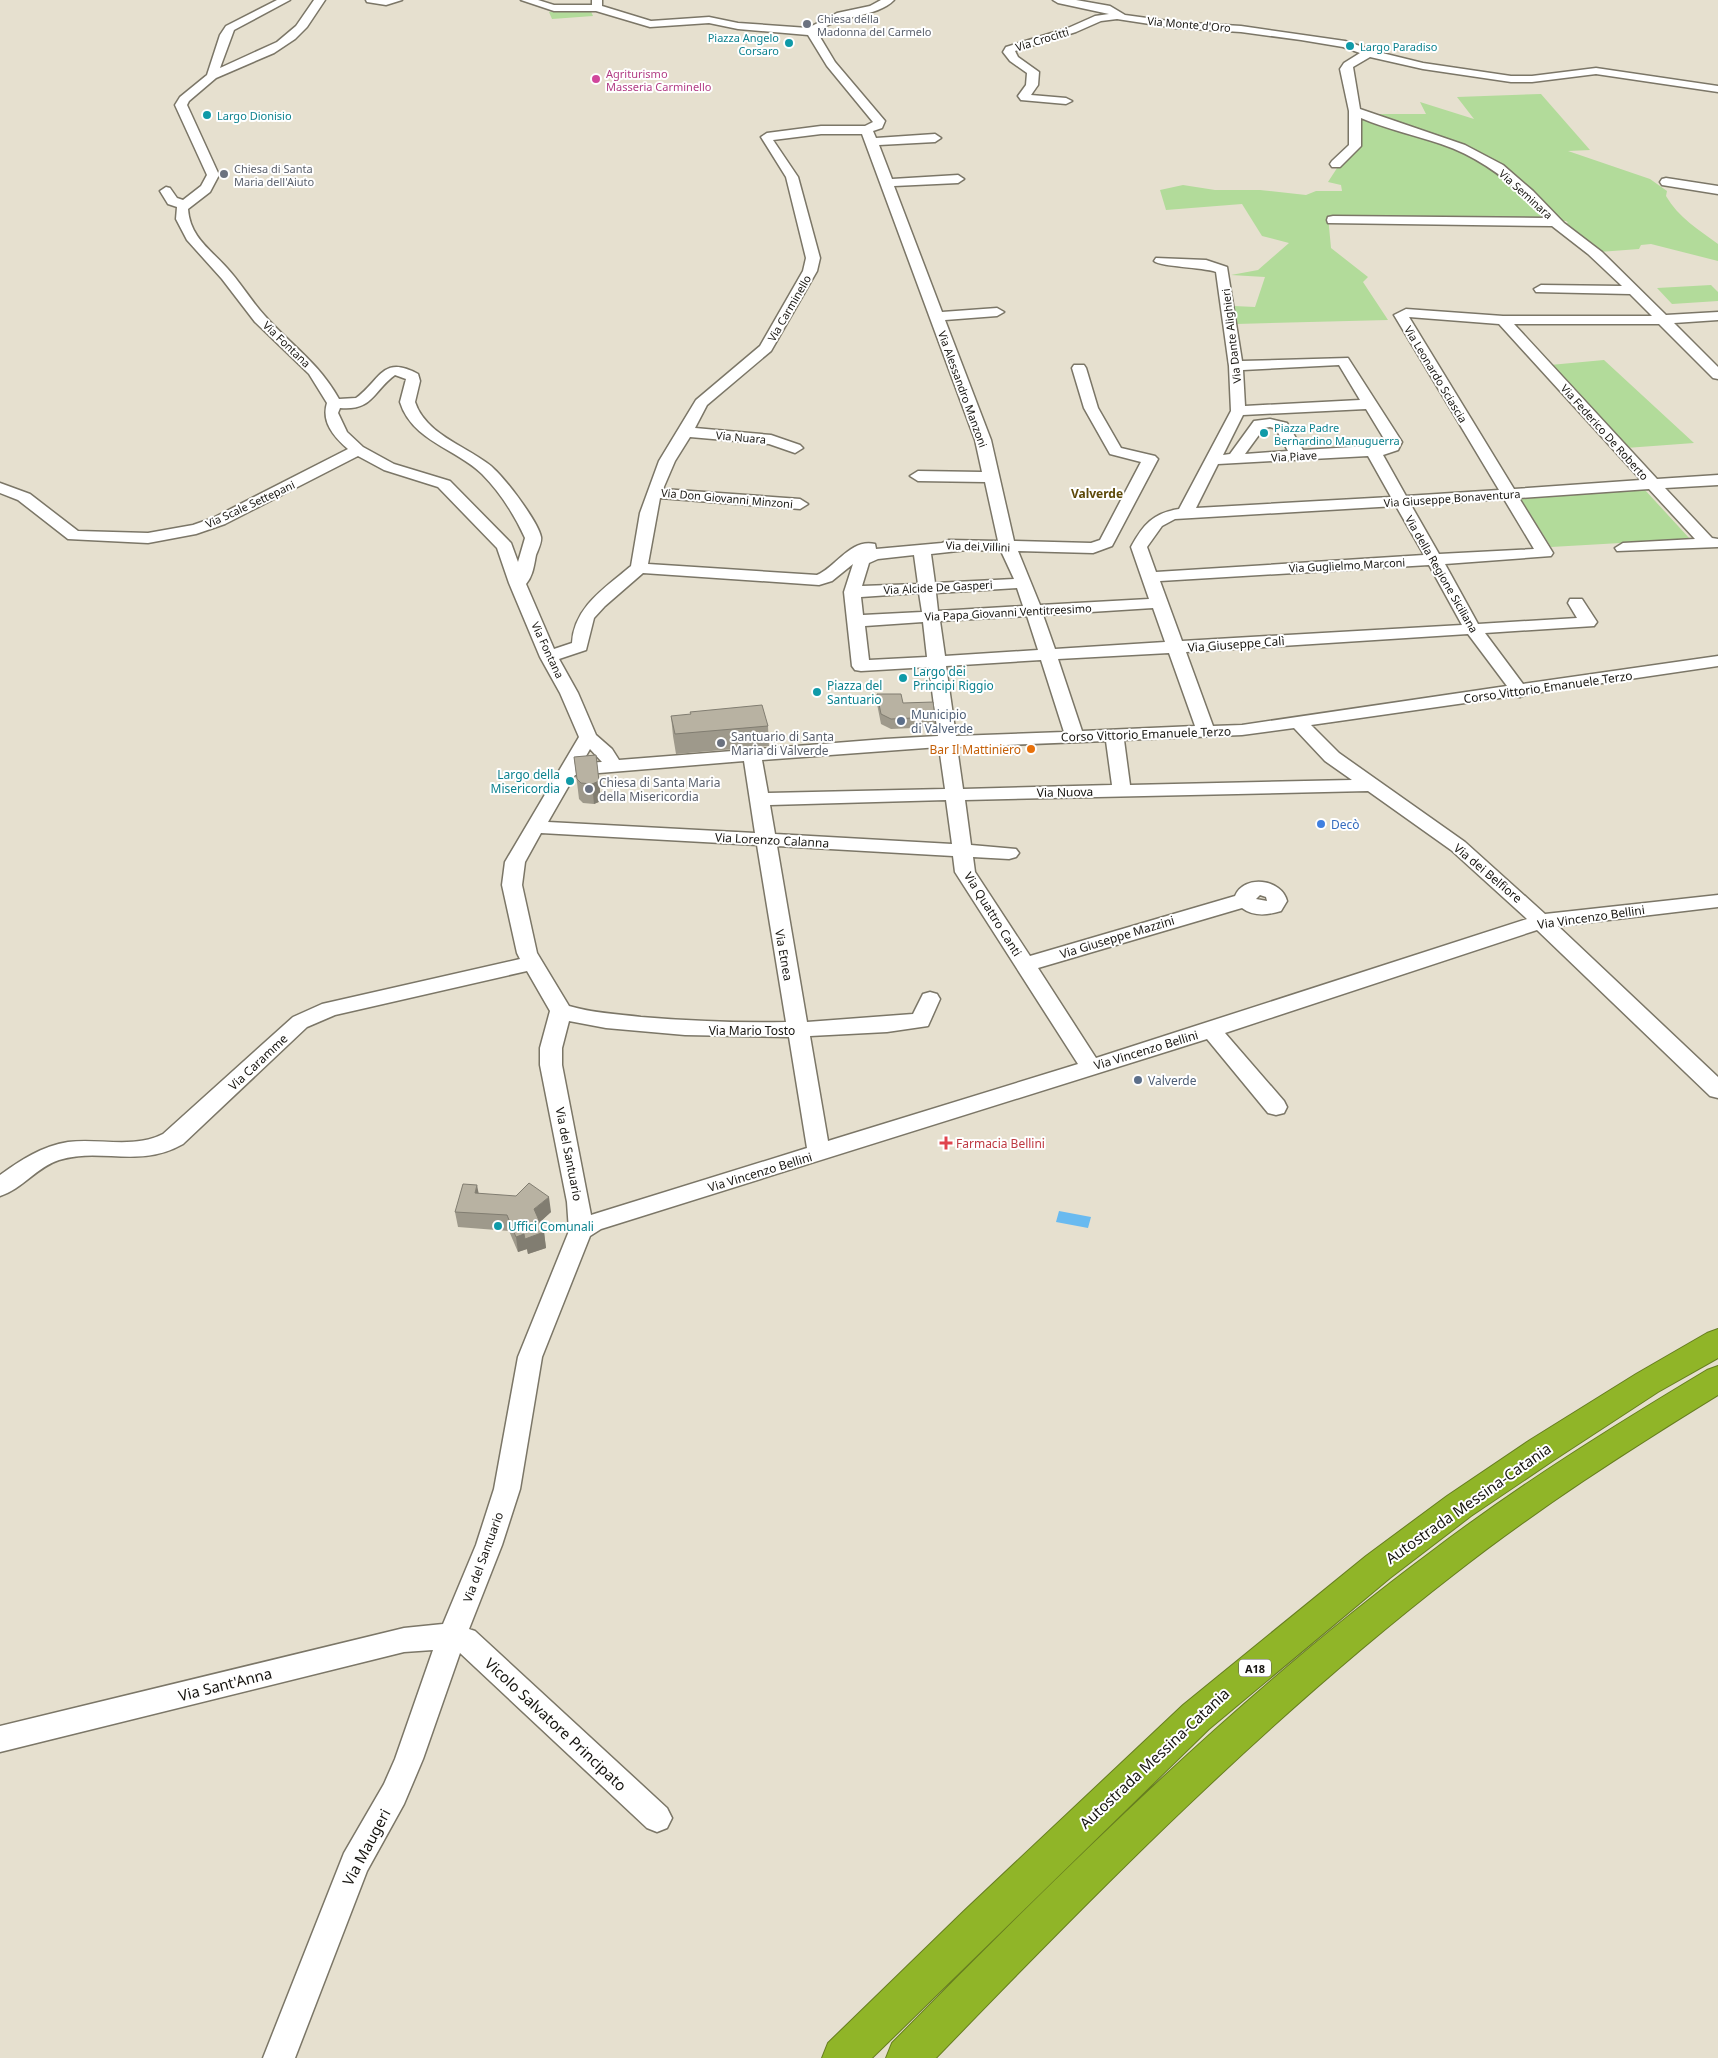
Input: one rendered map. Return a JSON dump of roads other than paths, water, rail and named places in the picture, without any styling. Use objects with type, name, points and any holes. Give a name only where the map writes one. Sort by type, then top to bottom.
[{"type":"highway","name":"Autostrada Messina-Catania","points":[[843,2058],[1196,1717],[1378,1566],[1459,1506],[1542,1450],[1647,1383],[1718,1342]]},
{"type":"highway","points":[[907,2058],[1005,1956],[1227,1743],[1405,1592],[1569,1471],[1718,1379]]},
{"type":"street","points":[[212,76],[225,35],[230,28],[285,0]]},
{"type":"street","points":[[166,191],[172,201],[185,205],[213,180],[213,175],[181,104],[190,92],[212,76],[284,41],[300,29],[308,14],[320,0]]},
{"type":"street","points":[[370,0],[386,2],[397,0]]},
{"type":"street","points":[[526,0],[554,8],[597,4],[650,24]]},
{"type":"street","points":[[862,0],[886,2]]},
{"type":"street","name":"Via Monte d'Oro","points":[[1058,0],[1110,8],[1118,16],[1176,25],[1241,29],[1323,40],[1345,44],[1368,53],[1423,66],[1511,79],[1532,79],[1596,71],[1718,89]]},
{"type":"street","points":[[630,31],[650,24],[709,20],[738,26],[812,32],[836,17],[886,2]]},
{"type":"street","name":"Via Crocitti","points":[[1066,101],[1025,98],[1024,96],[1032,85],[1033,72],[1014,59],[1009,52],[1010,49],[1072,30],[1099,18],[1118,16]]},
{"type":"street","points":[[812,32],[821,48],[853,92],[879,121],[869,136]]},
{"type":"street","points":[[1336,164],[1355,146],[1355,111],[1346,70],[1348,65],[1368,53]]},
{"type":"street","name":"Via Seminara","points":[[1355,111],[1378,122],[1428,135],[1476,154],[1516,182],[1556,222],[1596,254],[1718,375]]},
{"type":"street","name":"Via Carminello","points":[[639,568],[648,514],[654,492],[667,461],[686,432],[701,402],[766,348],[810,271],[813,258],[792,178],[767,140],[767,137],[813,130],[869,136]]},
{"type":"street","points":[[869,136],[935,138]]},
{"type":"street","name":"Via Alessandro Manzoni","points":[[869,136],[983,440],[1009,548],[1024,583],[1075,736]]},
{"type":"street","points":[[887,183],[958,179]]},
{"type":"street","points":[[1666,182],[1718,190]]},
{"type":"street","name":"Via Fontana","points":[[185,205],[182,208],[184,222],[201,251],[226,275],[238,293],[273,332],[287,342],[316,372],[334,403],[331,413],[340,434],[358,450],[390,468],[444,484],[505,546],[516,583],[588,737]]},
{"type":"street","points":[[1333,220],[1556,222]]},
{"type":"street","name":"Via Dante Alighieri","points":[[1161,261],[1206,264],[1222,270],[1236,366],[1238,411],[1185,513]]},
{"type":"street","points":[[1541,289],[1632,290]]},
{"type":"street","points":[[937,316],[997,312]]},
{"type":"street","name":"Via Leonardo Sciascia","points":[[1545,553],[1401,315],[1406,313],[1503,320],[1650,320],[1718,316]]},
{"type":"street","name":"Via Federico De Roberto","points":[[1503,320],[1653,484],[1712,543]]},
{"type":"street","points":[[1236,366],[1342,361],[1369,404],[1238,411]]},
{"type":"street","name":"Via dei Villini","points":[[639,568],[819,580],[826,578],[856,552],[864,548],[894,544],[1009,548],[1093,548],[1106,543],[1150,459],[1115,451],[1091,408],[1079,368]]},
{"type":"street","points":[[334,403],[351,404],[365,399],[385,374],[401,372],[414,377],[407,399],[409,406],[421,423],[437,439],[492,474],[531,532],[533,538],[522,578],[516,583]]},
{"type":"street","name":"Via Piave","points":[[1214,460],[1387,450],[1393,447],[1394,442],[1369,404]]},
{"type":"street","points":[[1237,459],[1238,452],[1259,424],[1270,423],[1282,426],[1298,455]]},
{"type":"street","name":"Via Nuara","points":[[686,432],[771,440],[795,448]]},
{"type":"street","name":"Via Scale Settepani","points":[[0,488],[24,497],[74,536],[148,538],[196,529],[220,521],[358,450]]},
{"type":"street","name":"Via della Regione Siciliana","points":[[1373,451],[1473,630],[1520,692]]},
{"type":"street","points":[[918,476],[991,477]]},
{"type":"street","name":"Via Giuseppe Bonaventura","points":[[1206,732],[1139,547],[1152,523],[1159,518],[1185,513],[1401,502],[1718,480]]},
{"type":"street","name":"Via Don Giovanni Minzoni","points":[[654,492],[800,504]]},
{"type":"street","points":[[1623,548],[1712,543]]},
{"type":"street","points":[[856,621],[852,592],[862,560],[874,554],[964,546]]},
{"type":"street","name":"Via Quattro Canti","points":[[922,550],[965,872],[1091,1067]]},
{"type":"street","name":"Via Guglielmo Marconi","points":[[1149,577],[1545,553]]},
{"type":"street","points":[[549,657],[580,646],[581,630],[586,617],[599,602],[639,568]]},
{"type":"street","name":"Via Alcide De Gasperi","points":[[852,592],[1024,583]]},
{"type":"street","name":"Via Papa Giovanni Ventitreesimo","points":[[856,621],[1160,603]]},
{"type":"street","name":"Via Giuseppe Calì","points":[[856,621],[861,666],[938,663],[1588,622],[1576,603]]},
{"type":"street","name":"Corso Vittorio Emanuele Terzo","points":[[571,770],[836,747],[1206,732],[1265,727],[1297,721],[1520,692],[1718,661]]},
{"type":"street","points":[[1297,721],[1332,756]]},
{"type":"street","points":[[1265,727],[1332,756]]},
{"type":"street","points":[[1114,735],[1122,792]]},
{"type":"street","points":[[562,1011],[527,953],[512,885],[515,862],[571,770],[588,737],[606,753],[613,766]]},
{"type":"street","name":"Via Etnea","points":[[752,755],[819,1154]]},
{"type":"street","name":"Via dei Belfiore","points":[[1332,756],[1458,846],[1542,921],[1718,1090]]},
{"type":"street","name":"Via Nuova","points":[[758,799],[1372,785]]},
{"type":"street","name":"Via Lorenzo Calanna","points":[[535,827],[1010,854]]},
{"type":"street","name":"Via Giuseppe Mazzini","points":[[1025,965],[1208,909],[1246,900]]},
{"type":"street","name":"Via Vincenzo Bellini","points":[[582,1231],[593,1223],[819,1154],[1211,1030],[1542,921],[1718,900]]},
{"type":"street","name":"Via Caramme","points":[[0,1187],[36,1162],[55,1153],[80,1148],[157,1147],[175,1138],[300,1022],[312,1015],[329,1009],[533,963]]},
{"type":"street","name":"Via Mario Tosto","points":[[562,1011],[572,1015],[618,1022],[718,1031],[797,1030],[863,1028],[920,1021],[930,1000]]},
{"type":"street","name":"Via del Santuario","points":[[452,1636],[489,1545],[507,1489],[530,1357],[582,1231],[579,1202],[551,1065],[551,1048],[562,1011]]},
{"type":"street","points":[[1211,1030],[1276,1107]]},
{"type":"street","name":"Via Sant'Anna","points":[[0,1739],[404,1640],[452,1636]]},
{"type":"street","name":"Vicolo Salvatore Principato","points":[[452,1636],[465,1640],[657,1818]]},
{"type":"street","name":"Via Maugeri","points":[[279,2058],[355,1863],[394,1794],[409,1759],[452,1636]]},
{"type":"water","points":[[1059,1211],[1091,1217],[1088,1228],[1056,1222]]},
{"type":"place","name":"Chiesa della Madonna del Carmelo","points":[[807,24]]},
{"type":"place","name":"Piazza Angelo Corsaro","points":[[789,43]]},
{"type":"place","name":"Largo Paradiso","points":[[1350,46]]},
{"type":"place","name":"Agriturismo Masseria Carminello","points":[[596,79]]},
{"type":"place","name":"Largo Dionisio","points":[[207,115]]},
{"type":"place","name":"Chiesa di Santa Maria dell'Aiuto","points":[[224,174]]},
{"type":"place","name":"Piazza Padre Bernardino Manuguerra","points":[[1264,433]]},
{"type":"place","name":"Largo dei Principi Riggio","points":[[903,678]]},
{"type":"place","name":"Piazza del Santuario","points":[[817,692]]},
{"type":"place","name":"Municipio di Valverde","points":[[901,721]]},
{"type":"place","name":"Santuario di Santa Maria di Valverde","points":[[721,743]]},
{"type":"place","name":"Bar Il Mattiniero","points":[[1031,749]]},
{"type":"place","name":"Largo della Misericordia","points":[[570,781]]},
{"type":"place","name":"Chiesa di Santa Maria della Misericordia","points":[[589,789]]},
{"type":"place","name":"Decò","points":[[1321,824]]},
{"type":"place","name":"Valverde","points":[[1138,1080]]},
{"type":"place","name":"Farmacia Bellini","points":[[946,1143]]},
{"type":"place","name":"Uffici Comunali","points":[[498,1226]]},
{"type":"district","name":"Valverde","points":[[1097,493]]}]
